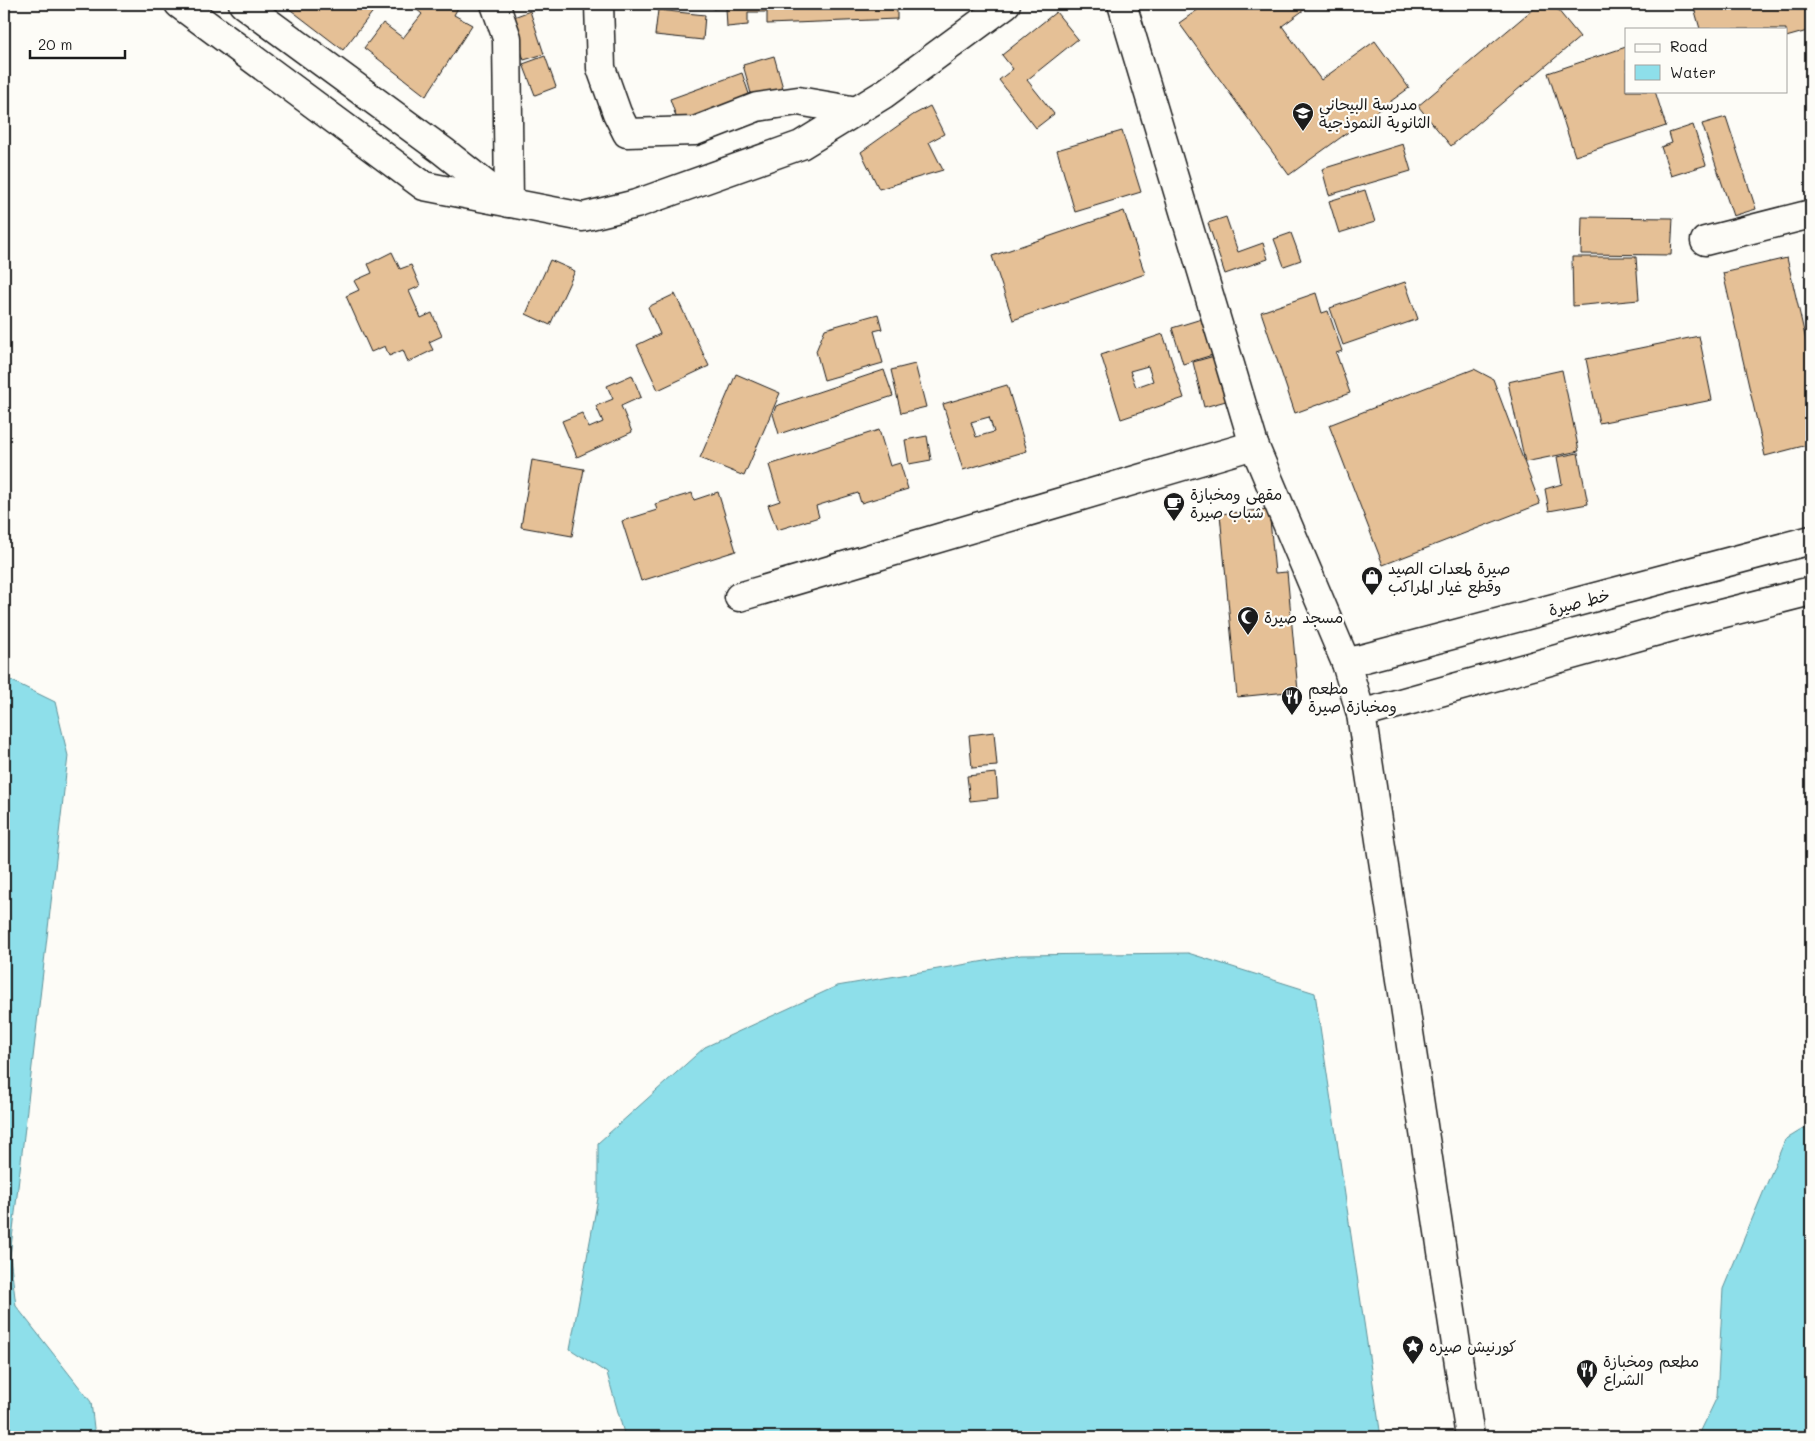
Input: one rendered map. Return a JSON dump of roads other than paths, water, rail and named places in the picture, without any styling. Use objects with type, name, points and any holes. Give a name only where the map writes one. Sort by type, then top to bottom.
[{"type":"street","points":[[180,4],[424,186],[583,217],[636,204],[801,145],[884,94],[1006,4]]},
{"type":"street","points":[[243,4],[443,151],[509,203]]},
{"type":"street","points":[[495,4],[507,38],[509,203]]},
{"type":"street","points":[[599,4],[601,68],[617,113],[627,134],[696,131],[757,107],[798,101],[857,111]]},
{"type":"street","points":[[1122,4],[1254,445],[1346,663],[1361,714],[1470,1437]]},
{"type":"street","points":[[1705,241],[1811,214]]},
{"type":"street","points":[[739,597],[1254,445]]},
{"type":"street","name":"خط صيرة","points":[[1346,663],[1811,540]]},
{"type":"street","points":[[1361,714],[1693,621],[1811,591]]},
{"type":"water","points":[[4,677],[55,702],[68,756],[10,1256],[16,1306],[91,1402],[95,1437],[4,1437]]},
{"type":"water","points":[[1188,953],[1315,993],[1381,1437],[625,1437],[607,1373],[570,1349],[598,1198],[598,1143],[705,1047],[837,986],[1021,955]]},
{"type":"water","points":[[1811,1124],[1811,1437],[1698,1437],[1717,1397],[1723,1289],[1785,1140]]},
{"type":"place","name":"مدرسة البيحاني الثانوية النموذجية","points":[[1303,132]]},
{"type":"place","name":"مقهى ومخبازة شباب صيرة","points":[[1174,522]]},
{"type":"place","name":"صيرة لمعدات الصيد وقطع غيار المراكب","points":[[1372,596]]},
{"type":"place","name":"مسجد صيرة","points":[[1248,636]]},
{"type":"place","name":"مطعم ومخبازة صيرة","points":[[1292,716]]},
{"type":"place","name":"كورنيش صيره","points":[[1413,1365]]},
{"type":"place","name":"مطعم ومخبازة الشراع","points":[[1587,1389]]}]
